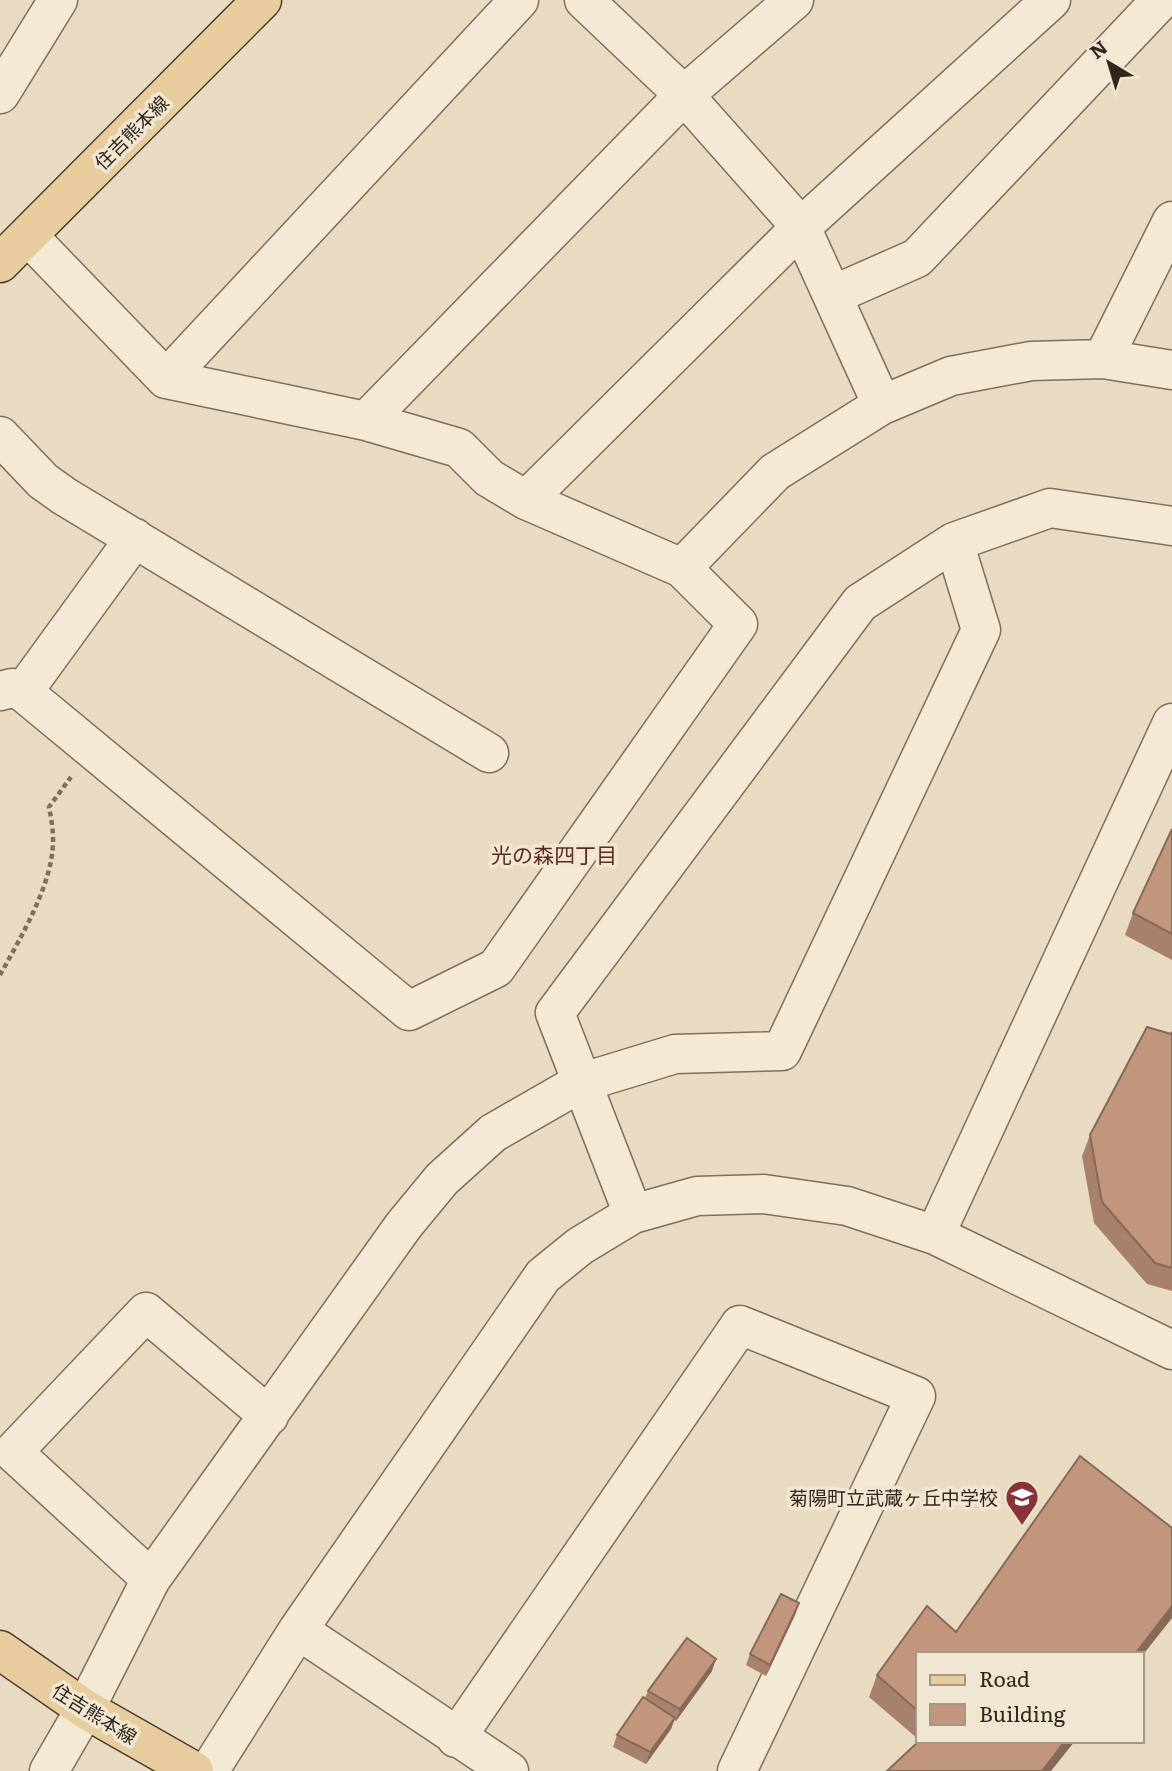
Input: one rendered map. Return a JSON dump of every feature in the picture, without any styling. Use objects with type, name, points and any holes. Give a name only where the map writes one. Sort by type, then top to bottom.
[{"type":"main road","name":"住吉熊本線","points":[[0,263],[262,0]]},
{"type":"main road","name":"住吉熊本線","points":[[0,1650],[85,1709],[195,1771]]},
{"type":"street","points":[[0,94],[58,0]]},
{"type":"street","points":[[166,379],[519,0]]},
{"type":"street","points":[[584,0],[684,95],[801,227],[882,405]]},
{"type":"street","points":[[366,421],[684,95],[794,0]]},
{"type":"street","points":[[526,500],[801,227],[1051,0]]},
{"type":"street","points":[[832,295],[917,257],[1161,0]]},
{"type":"street","points":[[1103,359],[1172,220]]},
{"type":"street","points":[[28,236],[166,379],[366,421],[459,448],[489,478],[526,500],[682,568],[738,624],[496,968],[409,1012],[97,752],[12,691],[135,538]]},
{"type":"street","points":[[682,568],[775,472],[882,405],[951,376],[1031,361],[1103,359],[1172,370]]},
{"type":"street","points":[[0,436],[43,481],[64,496],[489,753]]},
{"type":"street","points":[[633,1214],[555,1013],[860,603],[954,542],[1050,508],[1172,526]]},
{"type":"street","points":[[49,1771],[85,1709],[151,1579],[404,1225],[442,1178],[493,1133],[580,1083],[675,1054],[782,1051],[981,630],[954,542]]},
{"type":"street","points":[[935,1235],[1172,723]]},
{"type":"street","points":[[195,1771],[298,1630],[543,1276],[580,1246],[633,1214],[697,1196],[764,1194],[848,1206],[935,1235],[1172,1350]]},
{"type":"street","points":[[151,1579],[13,1452],[146,1312],[269,1416]]},
{"type":"street","points":[[456,1738],[740,1325],[916,1396],[737,1771]]},
{"type":"street","points":[[298,1630],[509,1771]]},
{"type":"path","points":[[0,975],[47,876],[53,841],[49,807],[69,778],[97,752]]},
{"type":"building","points":[[1172,829],[1172,934],[1133,913]]},
{"type":"building","points":[[1147,1027],[1171,1034],[1172,1032],[1172,1268],[1155,1263],[1102,1202],[1090,1135]]},
{"type":"building","points":[[1080,1456],[1172,1528],[1172,1606],[1137,1652],[916,1652],[916,1709],[877,1675],[927,1606],[956,1632]]},
{"type":"building","points":[[781,1594],[799,1603],[770,1665],[750,1654]]},
{"type":"building","points":[[687,1638],[716,1659],[680,1709],[648,1691]]},
{"type":"building","points":[[643,1697],[675,1718],[650,1752],[617,1735]]},
{"type":"building","points":[[917,1743],[1063,1743],[1042,1771],[887,1771]]},
{"type":"place","name":"菊陽町立武蔵ヶ丘中学校","points":[[1022,1527]]},
{"type":"district","name":"光の森四丁目","points":[[554,853]]}]
